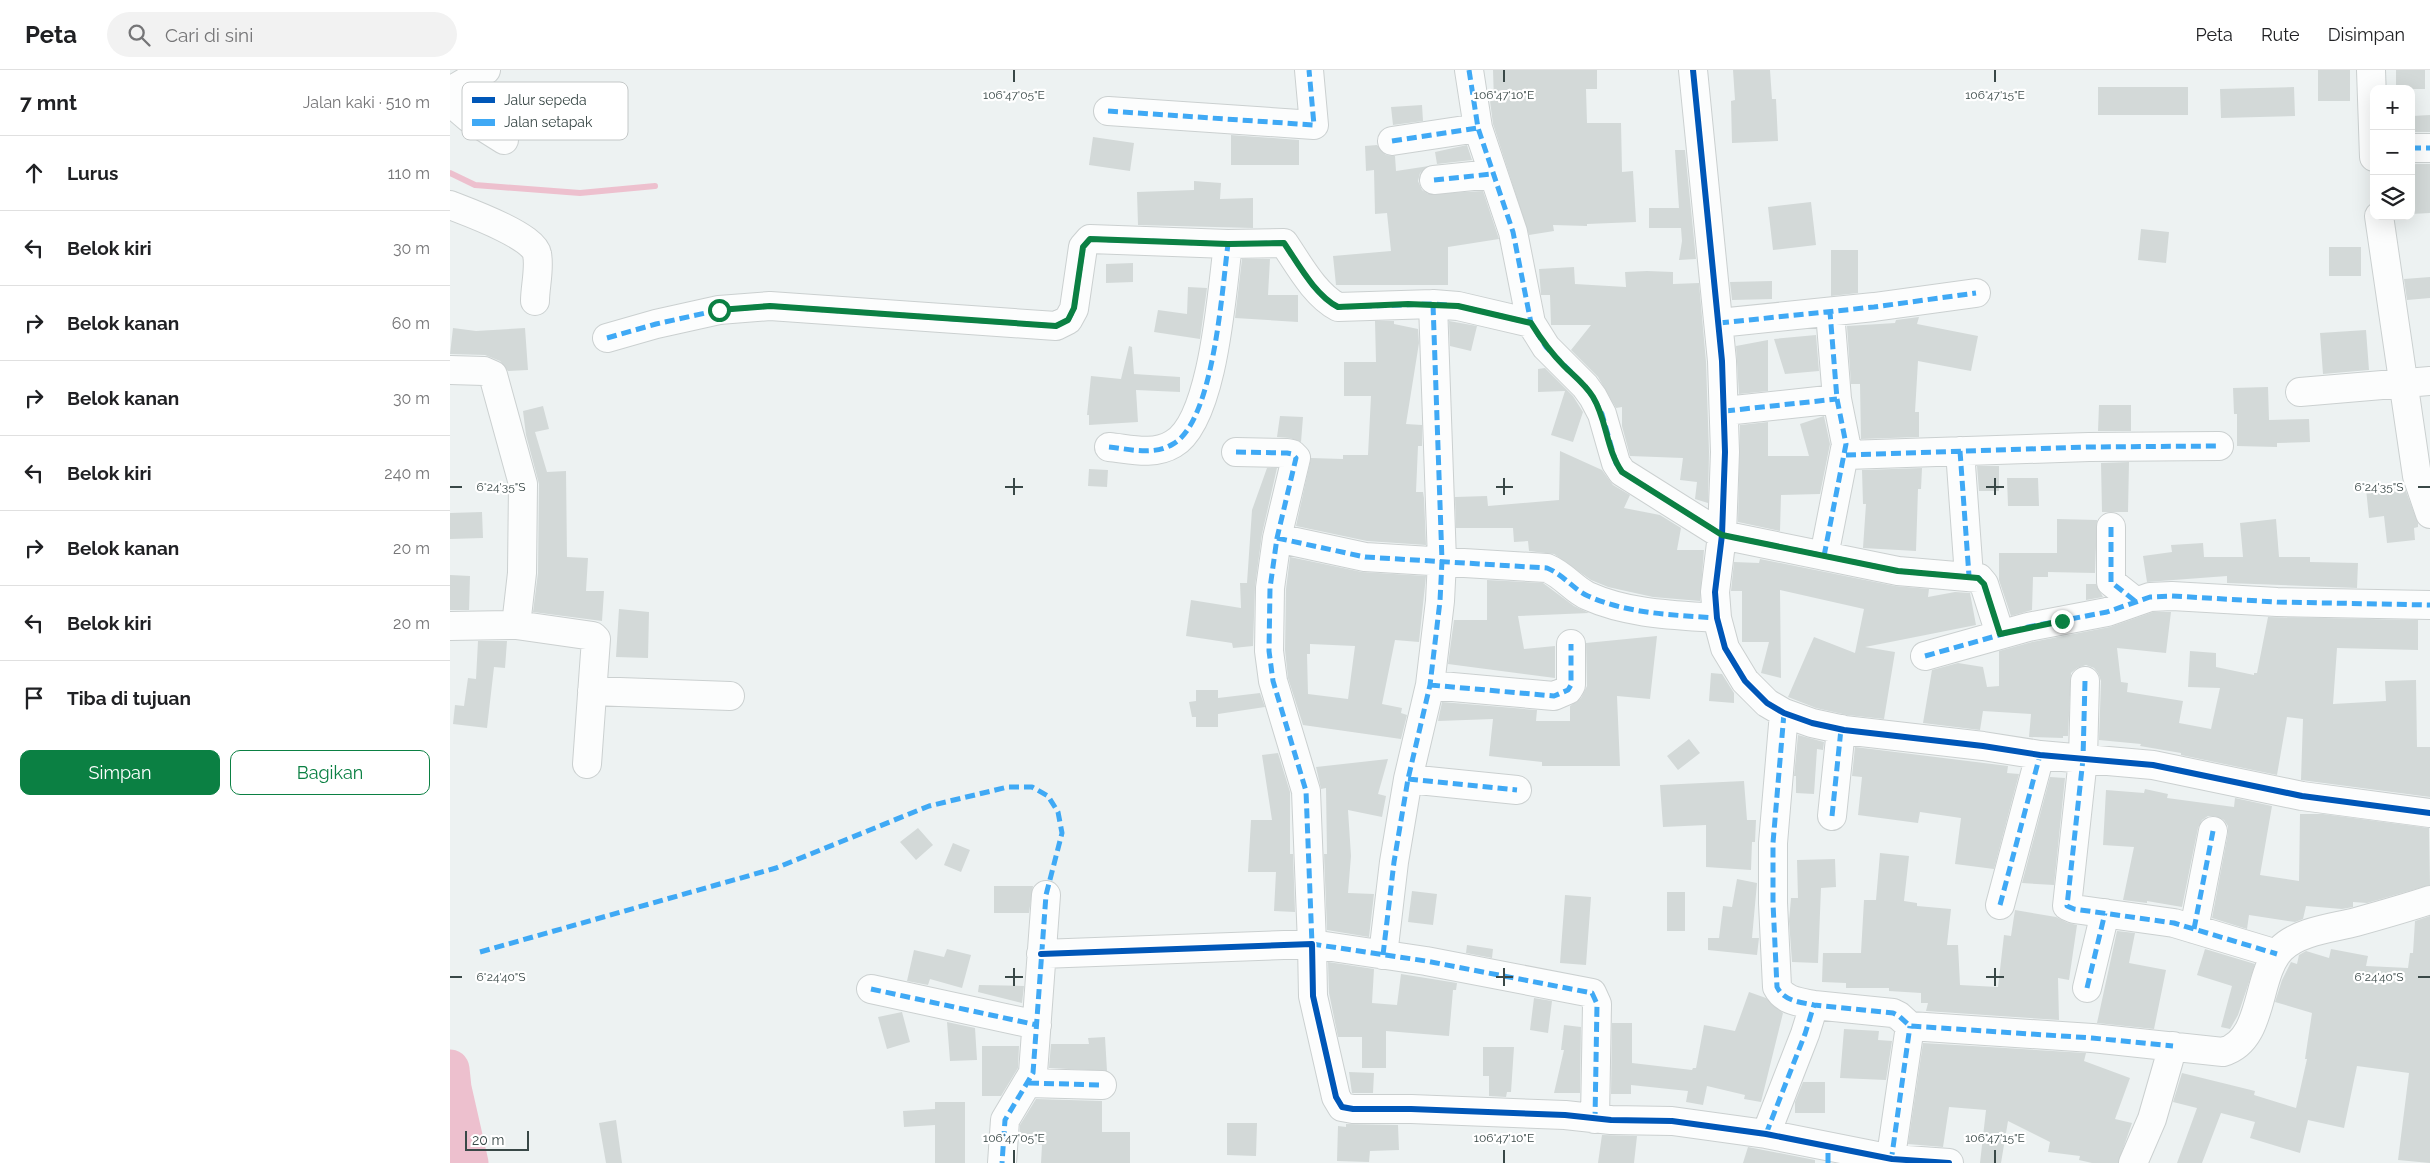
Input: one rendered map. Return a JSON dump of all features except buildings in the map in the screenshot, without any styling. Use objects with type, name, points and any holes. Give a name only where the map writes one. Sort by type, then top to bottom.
[{"type":"street","points":[[463,82],[486,70]]},
{"type":"street","points":[[1108,111],[1314,125],[1309,70]]},
{"type":"street","points":[[1469,70],[1478,128],[1512,232],[1531,323],[1546,347],[1585,386],[1593,397],[1602,414],[1616,463],[1622,472],[1722,535],[1898,571],[1978,578],[1984,584],[2000,634]]},
{"type":"street","points":[[1693,70],[1719,323],[1724,411],[1722,535],[1715,592],[1717,618],[1724,648],[1745,681],[1767,703],[1784,713],[1812,724],[2040,754],[2153,765],[2197,772],[2302,796],[2430,813]]},
{"type":"street","points":[[2371,70],[2373,130]]},
{"type":"street","points":[[454,87],[462,104]]},
{"type":"street","points":[[1392,141],[1478,128]]},
{"type":"street","points":[[2415,148],[2430,148]]},
{"type":"street","points":[[1434,180],[1492,174]]},
{"type":"street","points":[[450,205],[526,240],[533,247],[537,254],[535,302]]},
{"type":"street","points":[[2380,220],[2417,476],[2430,514]]},
{"type":"street","points":[[607,338],[656,324],[719,310],[770,306],[1056,326],[1068,320],[1074,308],[1083,247],[1090,239],[1228,244],[1284,243],[1328,302],[1338,307],[1433,304],[1458,306],[1531,323]]},
{"type":"street","points":[[1110,447],[1153,452],[1165,448],[1174,444],[1185,433],[1196,417],[1214,349],[1228,244]]},
{"type":"street","points":[[1719,323],[1830,312],[1976,293]]},
{"type":"street","points":[[1383,956],[1394,862],[1408,779],[1430,685],[1440,601],[1442,561],[1433,304]]},
{"type":"street","points":[[1824,556],[1846,455],[1845,431],[1837,399],[1830,312]]},
{"type":"street","points":[[450,370],[484,371],[493,375],[513,441],[523,484],[522,573],[516,625]]},
{"type":"street","points":[[2300,392],[2430,381]]},
{"type":"street","points":[[1724,411],[1837,399]]},
{"type":"street","points":[[1846,455],[2089,447],[2219,446]]},
{"type":"street","points":[[1960,451],[1969,576]]},
{"type":"street","points":[[1236,452],[1287,453],[1292,454],[1296,458],[1277,538],[1269,606],[1269,651],[1273,682],[1306,791],[1313,996],[1336,1097],[1342,1107],[1353,1110],[1411,1109],[1565,1115],[1595,1119],[1672,1121],[1766,1134],[1828,1155],[1891,1161],[1949,1163]]},
{"type":"street","points":[[2111,528],[2111,582],[2135,601]]},
{"type":"street","points":[[1277,538],[1365,557],[1547,568],[1561,574],[1586,596],[1614,605],[1652,613],[1717,618]]},
{"type":"street","points":[[1925,656],[2000,634],[2108,612],[2135,601],[2172,596],[2277,602],[2430,604]]},
{"type":"street","points":[[450,626],[516,625],[595,638],[587,764]]},
{"type":"street","points":[[1430,685],[1554,696],[1568,690],[1571,685],[1571,644]]},
{"type":"street","points":[[2084,681],[2084,759],[2066,902],[2069,908],[2174,923],[2277,954]]},
{"type":"street","points":[[592,691],[730,696]]},
{"type":"street","points":[[1784,713],[1773,843],[1773,902],[1777,987],[1781,994],[1791,1000],[1814,1005],[1893,1013],[1910,1026],[2092,1038],[2223,1052],[2238,1045],[2253,1018],[2277,954],[2287,945],[2315,932],[2430,900]]},
{"type":"street","points":[[1832,816],[1841,729]]},
{"type":"street","points":[[2000,905],[2040,754]]},
{"type":"street","points":[[1408,779],[1517,790]]},
{"type":"street","points":[[2194,929],[2214,831]]},
{"type":"street","points":[[1002,1163],[1005,1120],[1029,1083],[1036,1056],[1046,895]]},
{"type":"street","points":[[2087,988],[2105,913]]},
{"type":"street","points":[[1041,954],[1312,944],[1592,993],[1597,1004],[1595,1119]]},
{"type":"street","points":[[871,989],[1037,1025]]},
{"type":"street","points":[[1766,1134],[1805,1034],[1814,1005]]},
{"type":"street","points":[[1891,1161],[1910,1026]]},
{"type":"street","points":[[2134,1163],[2152,1119],[2173,1046]]},
{"type":"street","points":[[1029,1083],[1102,1085]]},
{"type":"waterway","points":[[450,173],[475,185],[580,193],[655,186]]},
{"type":"waterway","points":[[450,1069],[452,1088],[469,1163]]},
{"type":"marked path","points":[[1108,111],[1314,125],[1309,70]]},
{"type":"marked path","points":[[1469,70],[1478,128],[1513,232],[1531,323],[1546,347],[1585,386],[1593,397],[1602,414],[1616,463],[1622,472],[1722,535],[1898,571],[1979,578],[1984,584],[2000,634]]},
{"type":"marked path","points":[[1392,141],[1478,128]]},
{"type":"marked path","points":[[2415,148],[2430,148]]},
{"type":"marked path","points":[[1434,180],[1492,174]]},
{"type":"marked path","points":[[607,338],[656,324],[719,310],[770,306],[1056,326],[1068,320],[1074,309],[1083,247],[1090,239],[1228,244],[1284,243],[1315,287],[1338,307],[1433,304]]},
{"type":"marked path","points":[[1109,447],[1141,451],[1158,450],[1173,444],[1187,431],[1198,409],[1214,352],[1228,244]]},
{"type":"marked path","points":[[1719,323],[1874,307],[1976,293]]},
{"type":"marked path","points":[[1383,955],[1394,862],[1408,779],[1430,685],[1440,601],[1442,561],[1433,304],[1458,306],[1531,323]]},
{"type":"marked path","points":[[1824,556],[1846,444],[1837,399],[1830,312]]},
{"type":"marked path","points":[[1725,411],[1837,399]]},
{"type":"marked path","points":[[1846,455],[2089,447],[2219,446]]},
{"type":"marked path","points":[[1960,451],[1969,576]]},
{"type":"marked path","points":[[1236,452],[1287,453],[1292,454],[1296,458],[1277,538],[1270,588],[1269,651],[1273,681],[1306,791],[1312,944],[1426,961],[1592,993],[1597,1004],[1595,1119]]},
{"type":"marked path","points":[[2111,527],[2111,582],[2135,601]]},
{"type":"marked path","points":[[1277,538],[1365,557],[1547,568],[1559,574],[1588,596],[1619,607],[1651,613],[1717,618]]},
{"type":"marked path","points":[[1925,656],[2028,627],[2107,612],[2150,597],[2172,596],[2277,602],[2430,605]]},
{"type":"marked path","points":[[1430,685],[1554,696],[1568,690],[1571,685],[1571,644]]},
{"type":"marked path","points":[[2085,681],[2083,759],[2067,906],[2074,909],[2174,923],[2277,954]]},
{"type":"marked path","points":[[1784,713],[1773,843],[1773,903],[1777,987],[1788,998],[1814,1005]]},
{"type":"marked path","points":[[1832,816],[1841,729]]},
{"type":"marked path","points":[[2000,905],[2040,755]]},
{"type":"marked path","points":[[1408,779],[1517,790]]},
{"type":"marked path","points":[[480,952],[776,868],[929,806],[1008,787],[1032,787],[1048,796],[1058,812],[1062,833],[1046,895],[1033,1073],[1005,1120],[1002,1163]]},
{"type":"marked path","points":[[2194,929],[2213,831]]},
{"type":"marked path","points":[[2087,988],[2105,913]]},
{"type":"marked path","points":[[871,989],[1037,1025]]},
{"type":"marked path","points":[[1766,1134],[1805,1034],[1814,1005],[1893,1013],[1910,1026],[2092,1038],[2173,1046]]},
{"type":"marked path","points":[[1891,1162],[1910,1026]]},
{"type":"marked path","points":[[1029,1083],[1102,1085]]},
{"type":"marked path","points":[[1828,1148],[1828,1163]]},
{"type":"cycle path","points":[[1693,70],[1722,361],[1725,452],[1722,535],[1715,592],[1717,618],[1725,648],[1745,681],[1767,703],[1784,713],[1812,723],[1844,730],[1983,746],[2040,755],[2153,765],[2302,796],[2430,813]]},
{"type":"cycle path","points":[[1041,954],[1312,944],[1313,996],[1336,1097],[1342,1107],[1353,1109],[1411,1109],[1565,1115],[1611,1120],[1672,1121],[1766,1134],[1892,1159],[1949,1163]]},
{"type":"route","points":[[719,310],[770,306],[1056,326],[1068,320],[1074,308],[1083,247],[1086,241],[1090,239],[1228,244],[1284,243],[1328,302],[1338,307],[1408,304],[1458,306],[1531,323],[1546,347],[1585,386],[1593,397],[1602,414],[1616,463],[1622,472],[1722,535],[1764,546],[1898,571],[1944,573],[1978,578],[1984,584],[2000,634],[2062,621]]}]
